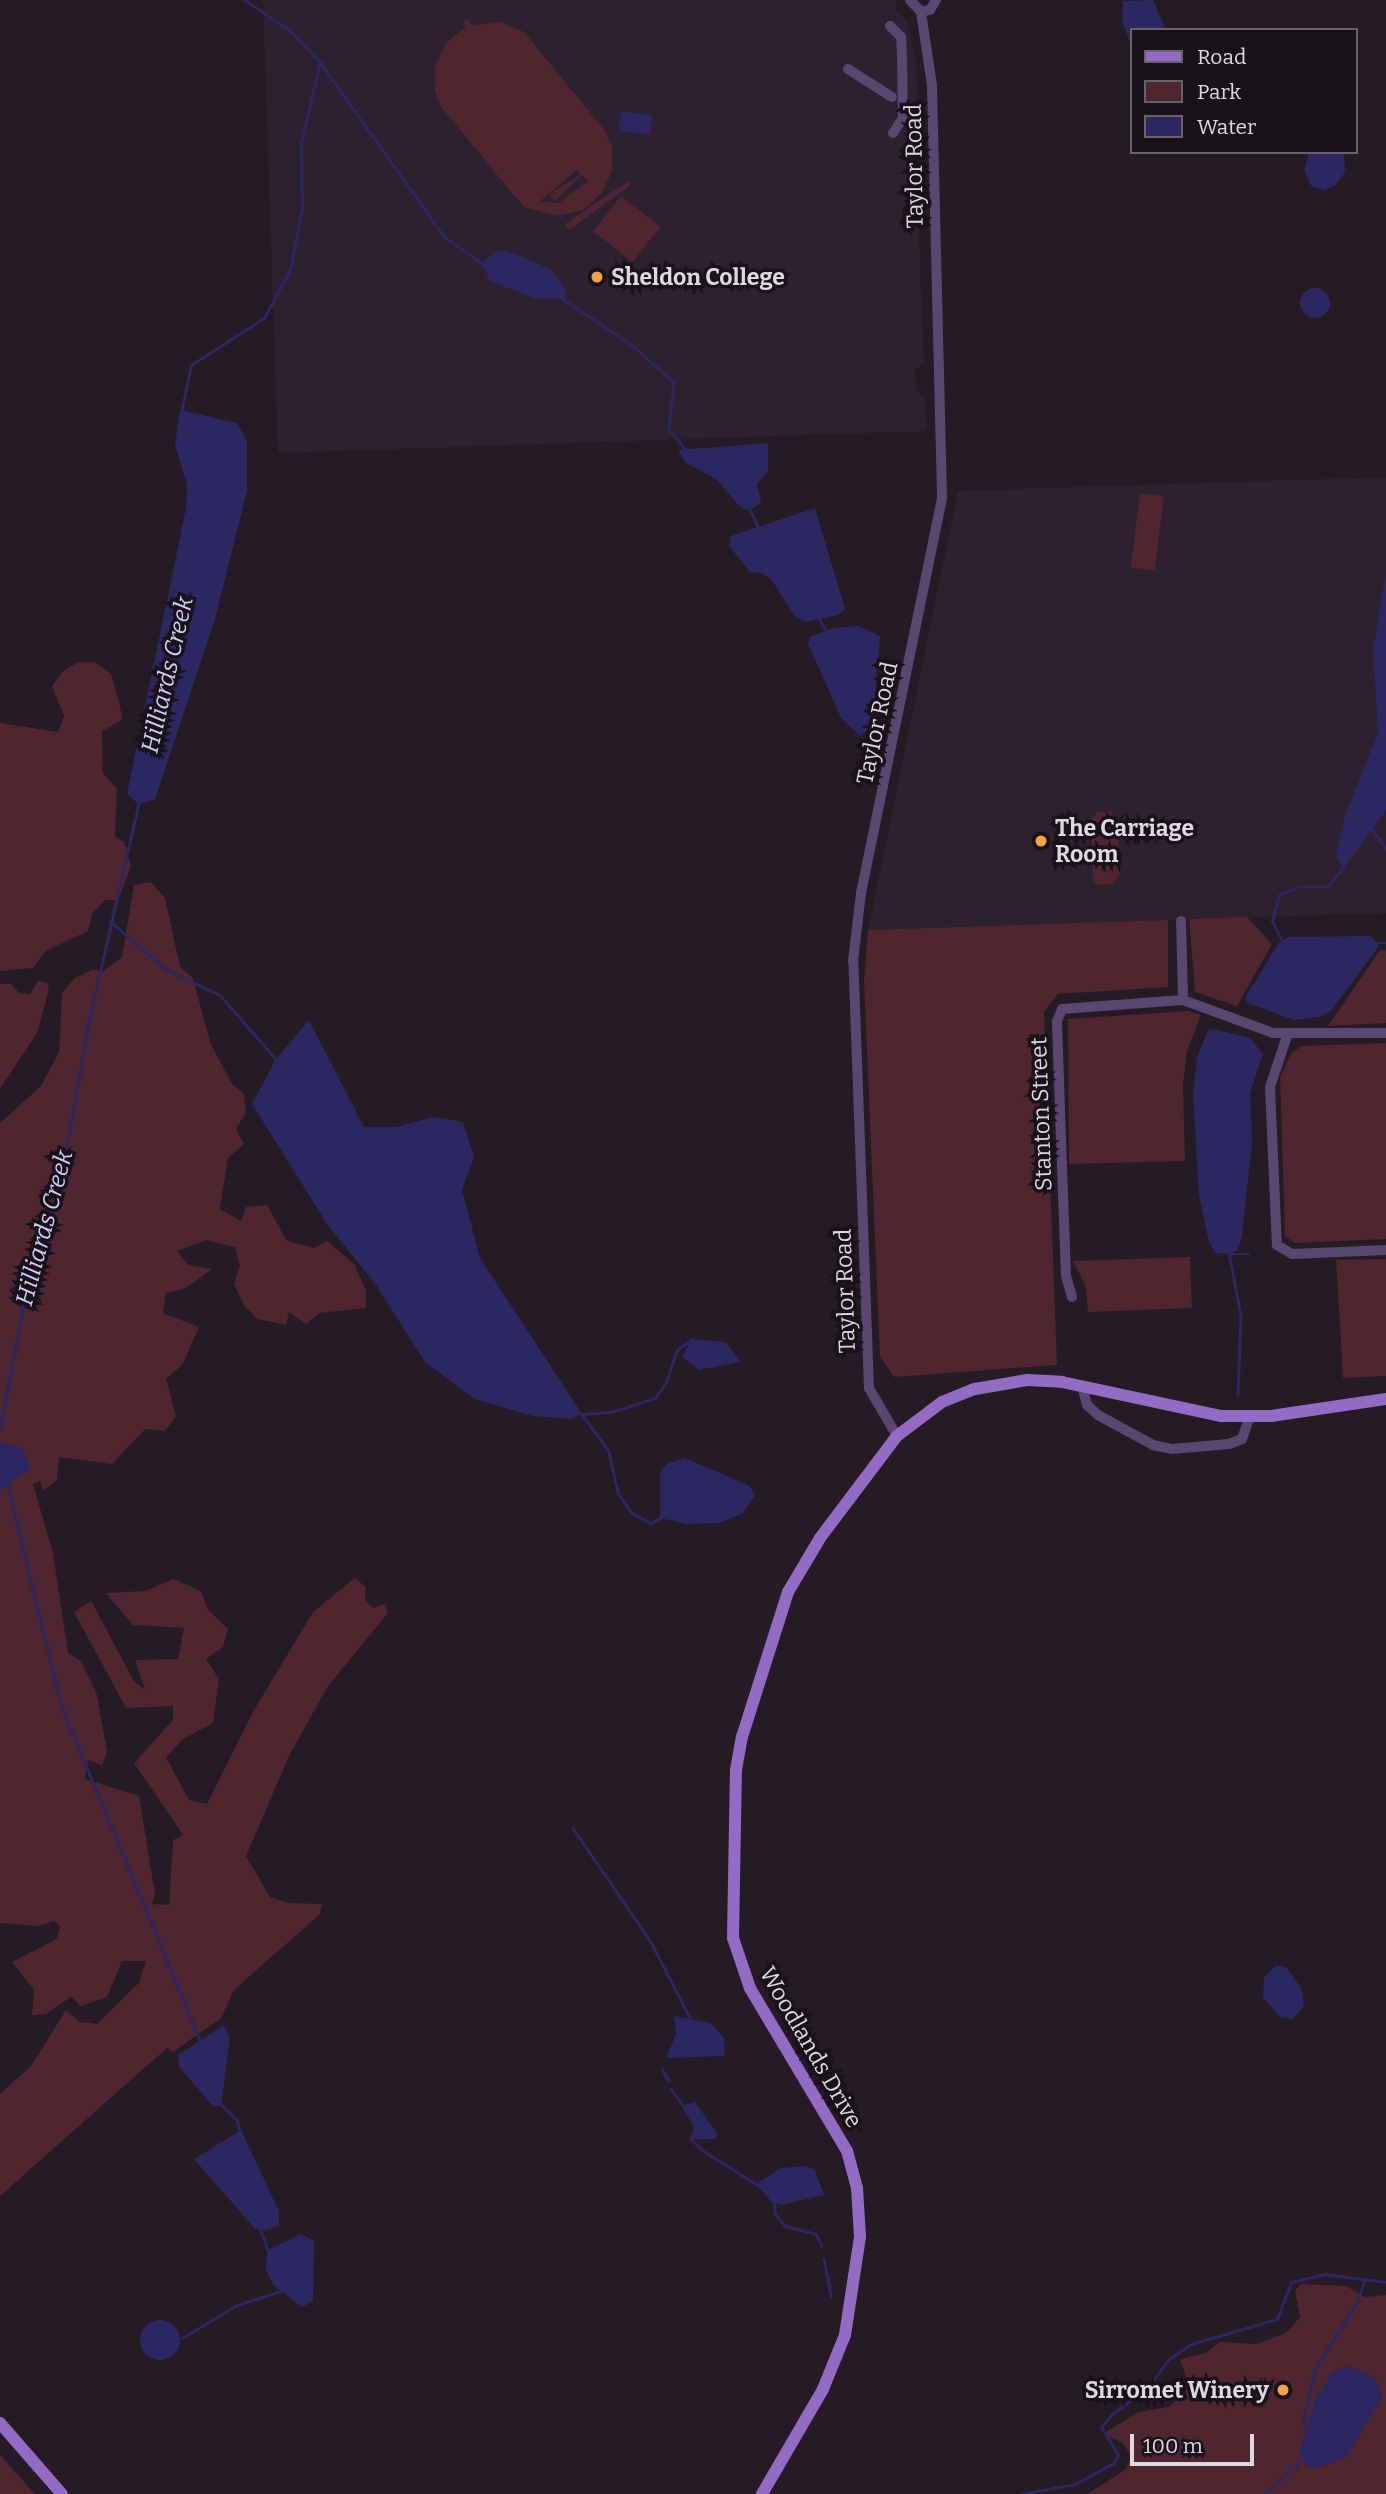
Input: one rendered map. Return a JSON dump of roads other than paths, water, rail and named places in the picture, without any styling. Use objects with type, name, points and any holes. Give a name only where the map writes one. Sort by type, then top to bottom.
[{"type":"main road","name":"Woodlands Drive","points":[[762,2494],[823,2389],[845,2335],[860,2237],[860,2208],[847,2151],[740,1964],[733,1938],[736,1770],[741,1737],[788,1592],[820,1538],[897,1436],[942,1402],[975,1389],[1027,1380],[1082,1386],[1186,1411],[1250,1416],[1386,1399]]},
{"type":"main road","points":[[0,2414],[16,2440]]},
{"type":"main road","points":[[0,2423],[62,2494]]},
{"type":"street","points":[[910,0],[921,12],[930,10],[936,0]]},
{"type":"street","name":"Taylor Road","points":[[897,1436],[869,1388],[853,961],[861,893],[942,498],[932,85],[921,12]]},
{"type":"street","points":[[890,26],[901,37],[902,56],[903,118],[893,133]]},
{"type":"street","points":[[848,69],[892,97]]},
{"type":"street","points":[[1181,921],[1183,1000]]},
{"type":"street","name":"Stanton Street","points":[[1072,1297],[1066,1276],[1058,1014],[1070,1006],[1183,1000],[1287,1036],[1386,1033]]},
{"type":"street","points":[[1287,1036],[1269,1087],[1277,1245],[1292,1254],[1386,1250]]},
{"type":"street","points":[[1082,1386],[1087,1405],[1098,1415],[1153,1445],[1172,1449],[1229,1444],[1242,1438],[1250,1416]]},
{"type":"water","points":[[1153,0],[1165,28],[1130,28],[1130,42],[1122,20],[1123,1]]},
{"type":"water","points":[[621,111],[653,115],[650,135],[619,131]]},
{"type":"water","points":[[1308,154],[1344,154],[1345,172],[1335,186],[1324,190],[1311,186],[1304,170]]},
{"type":"water","points":[[495,251],[507,251],[551,269],[567,293],[564,299],[537,299],[490,281],[482,264]]},
{"type":"water","points":[[1315,288],[1326,292],[1330,303],[1326,314],[1315,318],[1304,314],[1300,303],[1304,292]]},
{"type":"water","points":[[180,410],[237,423],[247,441],[247,491],[215,619],[155,800],[138,804],[127,794],[186,508],[187,485],[175,445]]},
{"type":"water","points":[[768,443],[768,470],[757,485],[761,503],[750,510],[741,508],[716,479],[686,463],[678,450]]},
{"type":"water","points":[[815,508],[845,609],[838,615],[806,622],[794,615],[773,582],[762,573],[750,572],[729,546],[731,536]]},
{"type":"water","points":[[1386,572],[1386,810],[1343,869],[1336,855],[1345,816],[1378,733],[1373,651]]},
{"type":"water","points":[[859,626],[880,636],[873,725],[860,736],[841,718],[808,644],[810,637],[833,628]]},
{"type":"water","points":[[1371,936],[1379,946],[1331,1011],[1319,1017],[1294,1020],[1247,1003],[1246,996],[1278,944],[1288,937]]},
{"type":"water","points":[[309,1020],[364,1127],[397,1127],[432,1117],[463,1122],[474,1157],[462,1190],[480,1258],[582,1414],[570,1419],[533,1416],[474,1399],[425,1362],[376,1285],[327,1224],[252,1104],[276,1059]]},
{"type":"water","points":[[1214,1029],[1250,1038],[1263,1054],[1250,1093],[1252,1142],[1242,1236],[1238,1250],[1229,1254],[1216,1253],[1209,1243],[1199,1195],[1193,1095],[1197,1058],[1208,1030]]},
{"type":"water","points":[[692,1339],[726,1342],[740,1362],[699,1370],[682,1357]]},
{"type":"water","points":[[0,1442],[23,1449],[31,1468],[0,1491]]},
{"type":"water","points":[[685,1458],[750,1486],[755,1496],[742,1514],[719,1523],[686,1524],[660,1518],[660,1472],[667,1464]]},
{"type":"water","points":[[1276,1966],[1286,1967],[1302,1989],[1304,2006],[1293,2019],[1280,2017],[1263,1997],[1264,1977]]},
{"type":"water","points":[[674,2016],[711,2023],[724,2038],[725,2056],[666,2058],[676,2034]]},
{"type":"water","points":[[224,2025],[230,2038],[221,2106],[213,2106],[179,2067],[178,2055]]},
{"type":"water","points":[[695,2102],[717,2133],[716,2139],[694,2139],[693,2125],[681,2106]]},
{"type":"water","points":[[241,2130],[279,2211],[279,2225],[268,2230],[255,2229],[194,2159]]},
{"type":"water","points":[[807,2166],[815,2170],[824,2195],[782,2205],[771,2201],[756,2184],[781,2168]]},
{"type":"water","points":[[301,2234],[314,2241],[313,2301],[302,2307],[273,2285],[265,2268],[268,2250]]},
{"type":"water","points":[[160,2320],[174,2326],[180,2340],[174,2354],[160,2360],[146,2354],[140,2340],[146,2326]]},
{"type":"water","points":[[1348,2366],[1372,2376],[1382,2392],[1380,2401],[1346,2457],[1319,2468],[1309,2467],[1299,2453],[1316,2398],[1332,2372]]},
{"type":"waterway","points":[[245,0],[292,32],[320,62],[444,236],[483,264]]},
{"type":"waterway","name":"Hilliards Creek","points":[[181,413],[191,365],[264,318],[290,270],[302,209],[301,143],[320,62]]},
{"type":"waterway","points":[[563,299],[632,345],[674,382],[669,429],[686,450]]},
{"type":"waterway","points":[[750,509],[759,528]]},
{"type":"waterway","points":[[819,618],[826,630]]},
{"type":"waterway","name":"Hilliards Creek","points":[[0,1429],[27,1284],[60,1186],[88,1024],[139,802]]},
{"type":"waterway","points":[[1370,826],[1386,849]]},
{"type":"waterway","points":[[1283,943],[1272,921],[1279,895],[1298,887],[1327,887],[1344,866]]},
{"type":"waterway","points":[[110,921],[167,970],[220,995],[277,1060]]},
{"type":"waterway","points":[[1375,943],[1386,943]]},
{"type":"waterway","points":[[1229,1252],[1241,1316],[1238,1394]]},
{"type":"waterway","points":[[1229,1254],[1249,1254]]},
{"type":"waterway","points":[[582,1414],[614,1411],[655,1398],[666,1382],[677,1350],[692,1339]]},
{"type":"waterway","points":[[581,1413],[609,1451],[618,1493],[632,1513],[651,1523],[660,1518]]},
{"type":"waterway","points":[[7,1482],[62,1707],[201,2043]]},
{"type":"waterway","points":[[573,1828],[651,1942],[690,2018]]},
{"type":"waterway","points":[[662,2069],[669,2080]]},
{"type":"waterway","points":[[671,2089],[684,2106]]},
{"type":"waterway","points":[[220,2103],[237,2120],[241,2133]]},
{"type":"waterway","points":[[694,2134],[691,2139],[702,2150],[758,2185]]},
{"type":"waterway","points":[[775,2202],[775,2213],[785,2226],[816,2234],[822,2246]]},
{"type":"waterway","points":[[259,2226],[269,2252]]},
{"type":"waterway","points":[[824,2259],[831,2296]]},
{"type":"waterway","points":[[1021,2494],[1075,2484],[1114,2463],[1118,2455],[1101,2427],[1113,2413],[1147,2389],[1169,2359],[1191,2344],[1277,2319],[1291,2282],[1325,2274],[1386,2282]]},
{"type":"waterway","points":[[1306,2435],[1303,2420],[1315,2369],[1356,2304],[1364,2282]]},
{"type":"waterway","points":[[182,2338],[237,2305],[281,2291]]},
{"type":"waterway","points":[[1265,2494],[1301,2461]]},
{"type":"place","name":"Sheldon College","points":[[597,277]]},
{"type":"place","name":"The Carriage Room","points":[[1041,841]]},
{"type":"place","name":"Sirromet Winery","points":[[1283,2390]]}]
